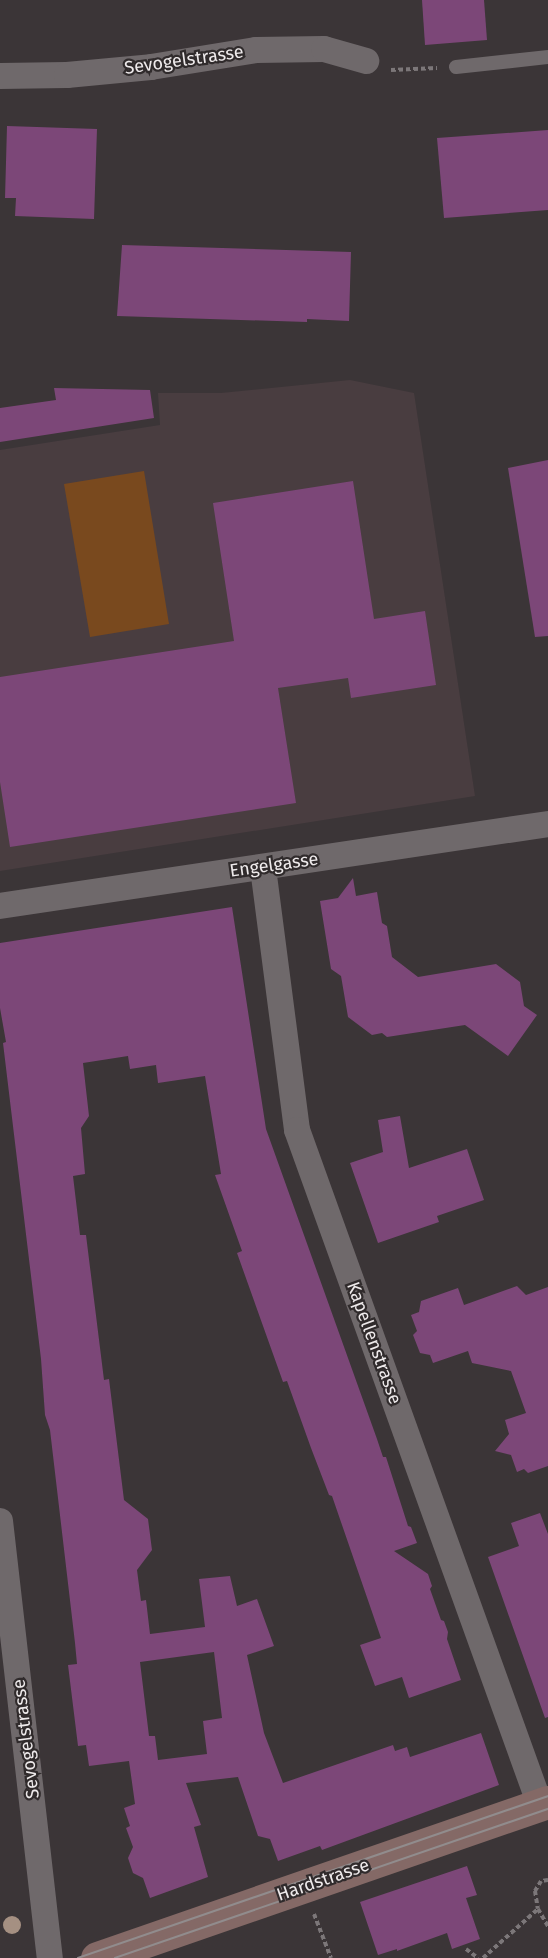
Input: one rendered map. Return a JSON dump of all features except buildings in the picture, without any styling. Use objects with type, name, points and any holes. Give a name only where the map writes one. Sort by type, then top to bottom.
[{"type":"street","name":"Sevogelstrasse","points":[[0,76],[67,75],[151,67],[256,50],[324,49],[377,66]]},
{"type":"street","name":"Engelgasse","points":[[0,906],[548,824]]},
{"type":"street","name":"Kapellenstrasse","points":[[263,868],[297,1130],[544,1803]]},
{"type":"street","name":"Sevogelstrasse","points":[[0,1521],[50,1958]]},
{"type":"street","name":"Hardstrasse","points":[[97,1958],[544,1803]]},
{"type":"lane","points":[[456,67],[548,57]]},
{"type":"path","points":[[377,66],[456,67]]},
{"type":"path","points":[[548,1880],[541,1881],[535,1891],[538,1909],[548,1926]]},
{"type":"path","points":[[304,1887],[331,1958]]},
{"type":"path","points":[[466,1949],[481,1958],[538,1909]]},
{"type":"shaded area","points":[[350,380],[414,393],[475,796],[0,871],[0,450],[160,425],[158,393],[221,393]]},
{"type":"shaded area","points":[[144,471],[169,624],[90,637],[64,484]]},
{"type":"tram line","points":[[78,1958],[548,1796]]},
{"type":"tram line","points":[[115,1958],[548,1809]]}]
